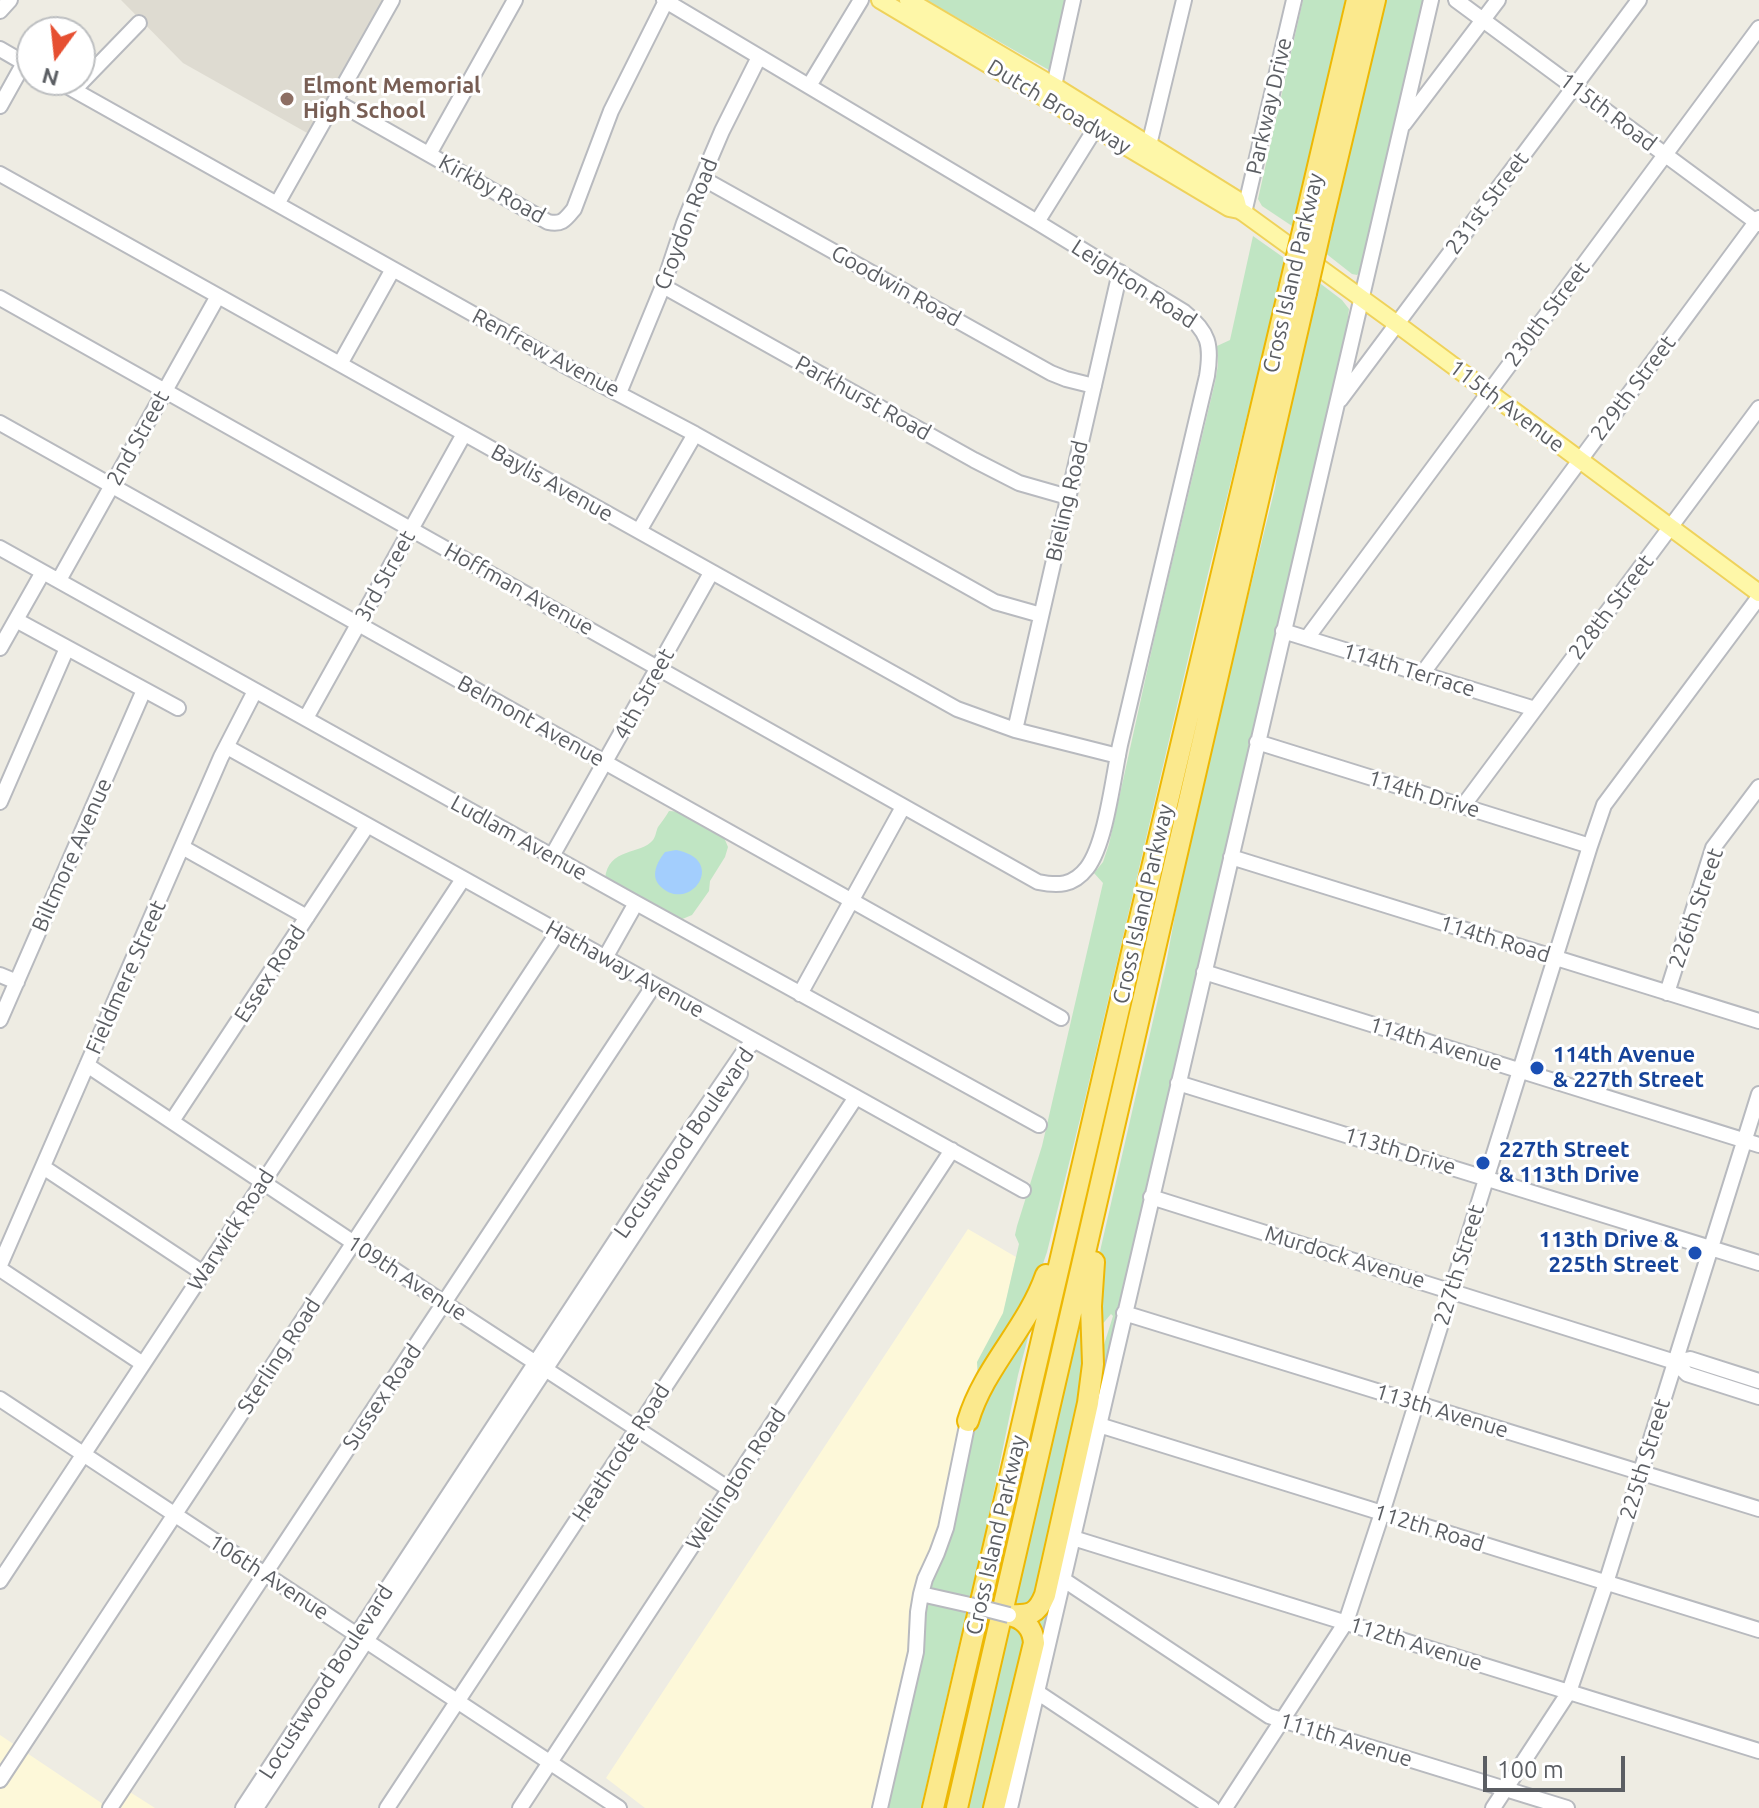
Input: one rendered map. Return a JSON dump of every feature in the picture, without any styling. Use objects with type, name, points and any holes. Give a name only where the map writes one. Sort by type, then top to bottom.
[{"type":"highway","name":"Cross Island Parkway","points":[[957,1808],[1099,1197],[1313,224],[1357,0]]},
{"type":"highway","name":"Cross Island Parkway","points":[[1313,224],[1375,0]]},
{"type":"highway","name":"Cross Island Parkway","points":[[933,1808],[1078,1185],[1298,290]]},
{"type":"highway","points":[[968,1421],[982,1385],[1025,1322],[1039,1295],[1078,1185]]},
{"type":"highway","points":[[1009,1615],[1031,1613],[1039,1608],[1043,1599],[1086,1414],[1093,1364],[1091,1306],[1099,1197]]},
{"type":"highway","points":[[1008,1807],[1034,1643],[1026,1623],[1009,1615]]},
{"type":"main road","name":"Dutch Broadway","points":[[880,0],[1236,199],[1246,214]]},
{"type":"main road","name":"Dutch Broadway","points":[[908,0],[1051,94]]},
{"type":"main road","name":"115th Avenue","points":[[1246,214],[1759,595]]},
{"type":"street","points":[[0,11],[10,0]]},
{"type":"street","points":[[277,204],[392,0]]},
{"type":"street","points":[[429,154],[515,0]]},
{"type":"street","points":[[809,86],[861,0]]},
{"type":"street","points":[[1051,94],[1073,0]]},
{"type":"street","points":[[1146,151],[1184,0]]},
{"type":"street","name":"Parkway Drive","points":[[1246,214],[1294,0]]},
{"type":"street","points":[[1008,1807],[1064,1580],[1431,0]]},
{"type":"street","name":"115th Road","points":[[1456,0],[1758,221]]},
{"type":"street","points":[[1400,130],[1498,0]]},
{"type":"street","name":"231st Street","points":[[1335,407],[1639,0]]},
{"type":"street","name":"Kirkby Road","points":[[335,101],[548,222],[564,222],[574,209],[611,111],[665,1]]},
{"type":"street","name":"Leighton Road","points":[[665,1],[1120,272],[1195,320],[1204,331],[1210,350],[1207,376],[1099,845],[1088,867],[1076,880],[1056,885],[1038,882]]},
{"type":"street","points":[[96,67],[139,23]]},
{"type":"street","name":"230th Street","points":[[1307,638],[1759,28]]},
{"type":"street","name":"Croydon Road","points":[[619,393],[663,286],[702,178],[759,57]]},
{"type":"street","points":[[0,106],[16,83]]},
{"type":"street","name":"Renfrew Avenue","points":[[85,96],[995,602],[1041,615]]},
{"type":"street","points":[[1037,222],[1099,122]]},
{"type":"street","name":"Baylis Avenue","points":[[0,174],[957,709],[1015,730],[1118,756]]},
{"type":"street","name":"Goodwin Road","points":[[702,178],[1051,373],[1094,386]]},
{"type":"street","name":"229th Street","points":[[1422,674],[1758,221]]},
{"type":"street","points":[[340,364],[393,269]]},
{"type":"street","name":"Bieling Road","points":[[1015,730],[1120,272]]},
{"type":"street","name":"Parkhurst Road","points":[[663,286],[974,460],[1019,483],[1068,497]]},
{"type":"street","name":"2nd Street","points":[[59,580],[218,296]]},
{"type":"street","name":"Hoffman Avenue","points":[[0,298],[1038,882]]},
{"type":"street","name":"228th Street","points":[[1463,806],[1759,408]]},
{"type":"street","name":"Belmont Avenue","points":[[0,423],[1061,1018]]},
{"type":"street","name":"3rd Street","points":[[306,718],[464,434]]},
{"type":"street","points":[[639,531],[695,434]]},
{"type":"street","name":"Ludlam Avenue","points":[[0,548],[1039,1125]]},
{"type":"street","points":[[0,648],[43,572]]},
{"type":"street","name":"4th Street","points":[[552,856],[711,573]]},
{"type":"street","name":"227th Street","points":[[1225,1808],[1346,1622],[1604,805],[1759,595]]},
{"type":"street","points":[[16,620],[178,708]]},
{"type":"street","name":"114th Terrace","points":[[1283,631],[1535,709]]},
{"type":"street","points":[[0,802],[67,648]]},
{"type":"street","name":"Biltmore Avenue","points":[[0,1020],[144,690]]},
{"type":"street","name":"Fieldmere Street","points":[[0,1267],[233,730],[255,691]]},
{"type":"street","name":"114th Drive","points":[[1257,742],[1590,846]]},
{"type":"street","name":"Hathaway Avenue","points":[[227,747],[1023,1190]]},
{"type":"street","name":"226th Street","points":[[1667,993],[1713,848],[1759,787]]},
{"type":"street","points":[[800,994],[903,807]]},
{"type":"street","name":"Essex Road","points":[[172,1121],[367,826]]},
{"type":"street","points":[[182,847],[307,917]]},
{"type":"street","name":"114th Road","points":[[1231,857],[1759,1021]]},
{"type":"street","name":"Warwick Road","points":[[0,1581],[463,879]]},
{"type":"street","points":[[605,958],[636,903]]},
{"type":"street","name":"Sterling Road","points":[[0,1780],[558,932]]},
{"type":"street","name":"114th Avenue","points":[[1204,972],[1752,1142]]},
{"type":"street","points":[[0,975],[17,982]]},
{"type":"street","name":"Sussex Road","points":[[110,1808],[654,985]]},
{"type":"street","name":"Locustwood Boulevard","points":[[243,1808],[265,1784],[648,1202],[753,1053],[755,1041]]},
{"type":"street","name":"109th Avenue","points":[[87,1065],[729,1489]]},
{"type":"street","name":"113th Drive","points":[[1178,1083],[1759,1263]]},
{"type":"street","name":"225th Street","points":[[1493,1808],[1569,1692],[1711,1248],[1752,1142],[1759,1094]]},
{"type":"street","name":"Heathcote Road","points":[[387,1808],[856,1097]]},
{"type":"street","name":"Wellington Road","points":[[520,1808],[952,1150]]},
{"type":"street","points":[[43,1167],[203,1273]]},
{"type":"street","name":"Murdock Avenue","points":[[1151,1197],[1675,1362],[1687,1374],[1759,1397]]},
{"type":"street","points":[[0,1267],[143,1364]]},
{"type":"street","name":"113th Avenue","points":[[1124,1313],[1759,1509]]},
{"type":"street","name":"Murdock Avenue","points":[[1675,1362],[1690,1359],[1759,1381]]},
{"type":"street","name":"106th Avenue","points":[[0,1399],[619,1808]]},
{"type":"street","points":[[880,1808],[916,1652],[921,1594],[946,1528],[968,1421]]},
{"type":"street","name":"112th Road","points":[[1099,1425],[1759,1630]]},
{"type":"street","name":"112th Avenue","points":[[1073,1538],[1759,1751]]},
{"type":"street","name":"111th Avenue","points":[[1064,1580],[1269,1716],[1567,1808]]},
{"type":"street","points":[[921,1594],[1009,1615]]},
{"type":"street","points":[[1037,1692],[1212,1808]]},
{"type":"street","name":"Locustwood Boulevard","points":[[256,1808],[265,1784]]},
{"type":"shaded area","name":"Elmont Memorial High School","points":[[121,0],[383,0],[309,134],[183,63]]},
{"type":"shaded area","points":[[968,1229],[1016,1257],[891,1808],[645,1808],[606,1778]]},
{"type":"shaded area","points":[[0,1735],[100,1802],[107,1808],[0,1808]]},
{"type":"shaded area","points":[[122,1787],[155,1808],[108,1808]]},
{"type":"green space","points":[[926,0],[1065,0],[1049,70]]},
{"type":"green space","points":[[1303,0],[1345,0],[1295,228],[1262,206],[1258,199]]},
{"type":"green space","points":[[1383,0],[1424,0],[1357,275],[1324,252]]},
{"type":"green space","points":[[1253,236],[1287,260],[1256,395],[1248,412],[1207,578],[1047,1252],[1033,1293],[978,1379],[977,1362],[1003,1313],[1019,1244],[1015,1235],[1017,1226],[1042,1146],[1103,883],[1094,873],[1103,862],[1109,844],[1215,382],[1217,346],[1230,340]]},
{"type":"green space","points":[[1317,281],[1349,309],[1347,325],[1014,1757],[1031,1620],[1113,1316],[1111,1314],[1100,1327],[1098,1260],[1166,964],[1191,828],[1275,488],[1289,395]]},
{"type":"green space","points":[[669,811],[683,812],[723,835],[728,847],[710,881],[709,891],[692,915],[680,920],[664,909],[648,906],[605,879],[607,869],[618,857],[653,840]]},
{"type":"green space","points":[[1083,1298],[1087,1364],[1037,1596],[1029,1604],[1011,1607]]},
{"type":"green space","points":[[1029,1325],[972,1598],[936,1591],[931,1581],[951,1529],[981,1398]]},
{"type":"green space","points":[[934,1603],[971,1612],[964,1640],[960,1640],[921,1808],[887,1808],[925,1608]]},
{"type":"green space","points":[[1008,1620],[1026,1640],[987,1808],[964,1808],[983,1728],[987,1728]]},
{"type":"water","points":[[676,850],[692,856],[700,864],[702,873],[699,883],[682,894],[671,893],[660,886],[655,878],[665,852]]},
{"type":"place","name":"Elmont Memorial High School","points":[[287,99]]},
{"type":"place","name":"114th Avenue & 227th Street","points":[[1537,1068]]},
{"type":"place","name":"227th Street & 113th Drive","points":[[1483,1163]]},
{"type":"place","name":"113th Drive & 225th Street","points":[[1695,1253]]}]
